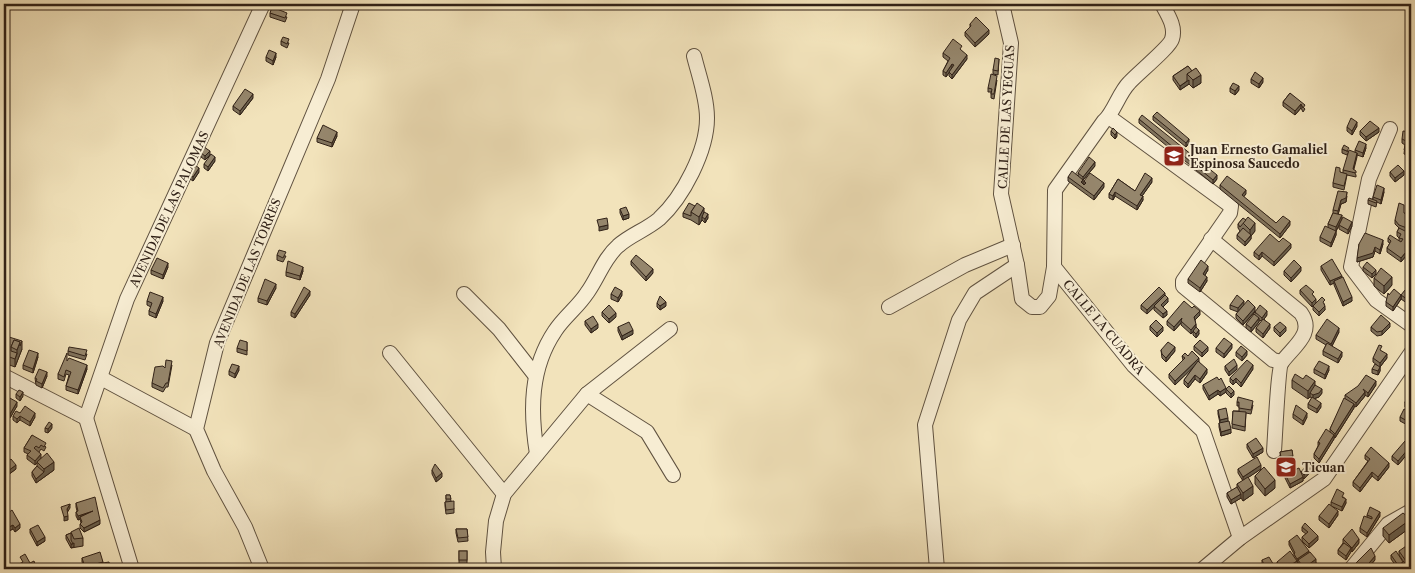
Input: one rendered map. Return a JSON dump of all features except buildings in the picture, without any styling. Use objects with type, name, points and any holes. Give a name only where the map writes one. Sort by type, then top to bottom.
[{"type":"street","name":"AVENIDA DE LAS PALOMAS","points":[[86,418],[127,299],[263,4]]},
{"type":"street","name":"AVENIDA DE LAS TORRES","points":[[196,429],[217,343],[328,79],[353,4]]},
{"type":"street","name":"CALLE DE LAS YEGUAS","points":[[1002,4],[1011,43],[1001,194],[1013,245],[1022,299],[1032,307],[1040,307],[1049,296],[1054,267]]},
{"type":"street","points":[[1054,267],[1055,190],[1104,120],[1109,117],[1120,92],[1140,70],[1171,43],[1174,30],[1162,4]]},
{"type":"street","points":[[537,454],[532,423],[535,375],[555,330],[586,295],[610,254],[626,240],[658,219],[686,184],[703,139],[707,120],[706,104],[694,56]]},
{"type":"street","points":[[1109,117],[1231,206],[1230,213],[1183,281],[1183,286],[1186,291],[1273,360],[1282,362]]},
{"type":"street","points":[[1390,128],[1369,179],[1351,267],[1376,300],[1411,325]]},
{"type":"street","points":[[1211,239],[1301,313],[1306,323],[1304,336],[1282,362],[1274,451]]},
{"type":"street","points":[[889,307],[964,265],[1013,245]]},
{"type":"street","points":[[937,569],[925,425],[959,320],[975,293],[1017,265]]},
{"type":"street","name":"CALLE LA CUADRA","points":[[1054,267],[1134,366],[1203,431],[1240,538]]},
{"type":"street","points":[[464,294],[499,328],[535,375]]},
{"type":"street","points":[[494,569],[493,552],[496,521],[504,494],[587,394],[670,329]]},
{"type":"street","points":[[390,353],[504,494]]},
{"type":"street","points":[[1203,569],[1240,538],[1324,480],[1411,353]]},
{"type":"street","points":[[4,376],[86,418],[132,569]]},
{"type":"street","points":[[101,378],[196,429],[214,471],[245,527],[262,569]]},
{"type":"street","points":[[587,394],[647,432],[673,475]]},
{"type":"street","points":[[1351,569],[1388,524],[1411,511]]},
{"type":"place","name":"Juan Ernesto Gamaliel Espinosa Saucedo","points":[[1174,156]]},
{"type":"place","name":"Ticuan","points":[[1286,467]]}]
